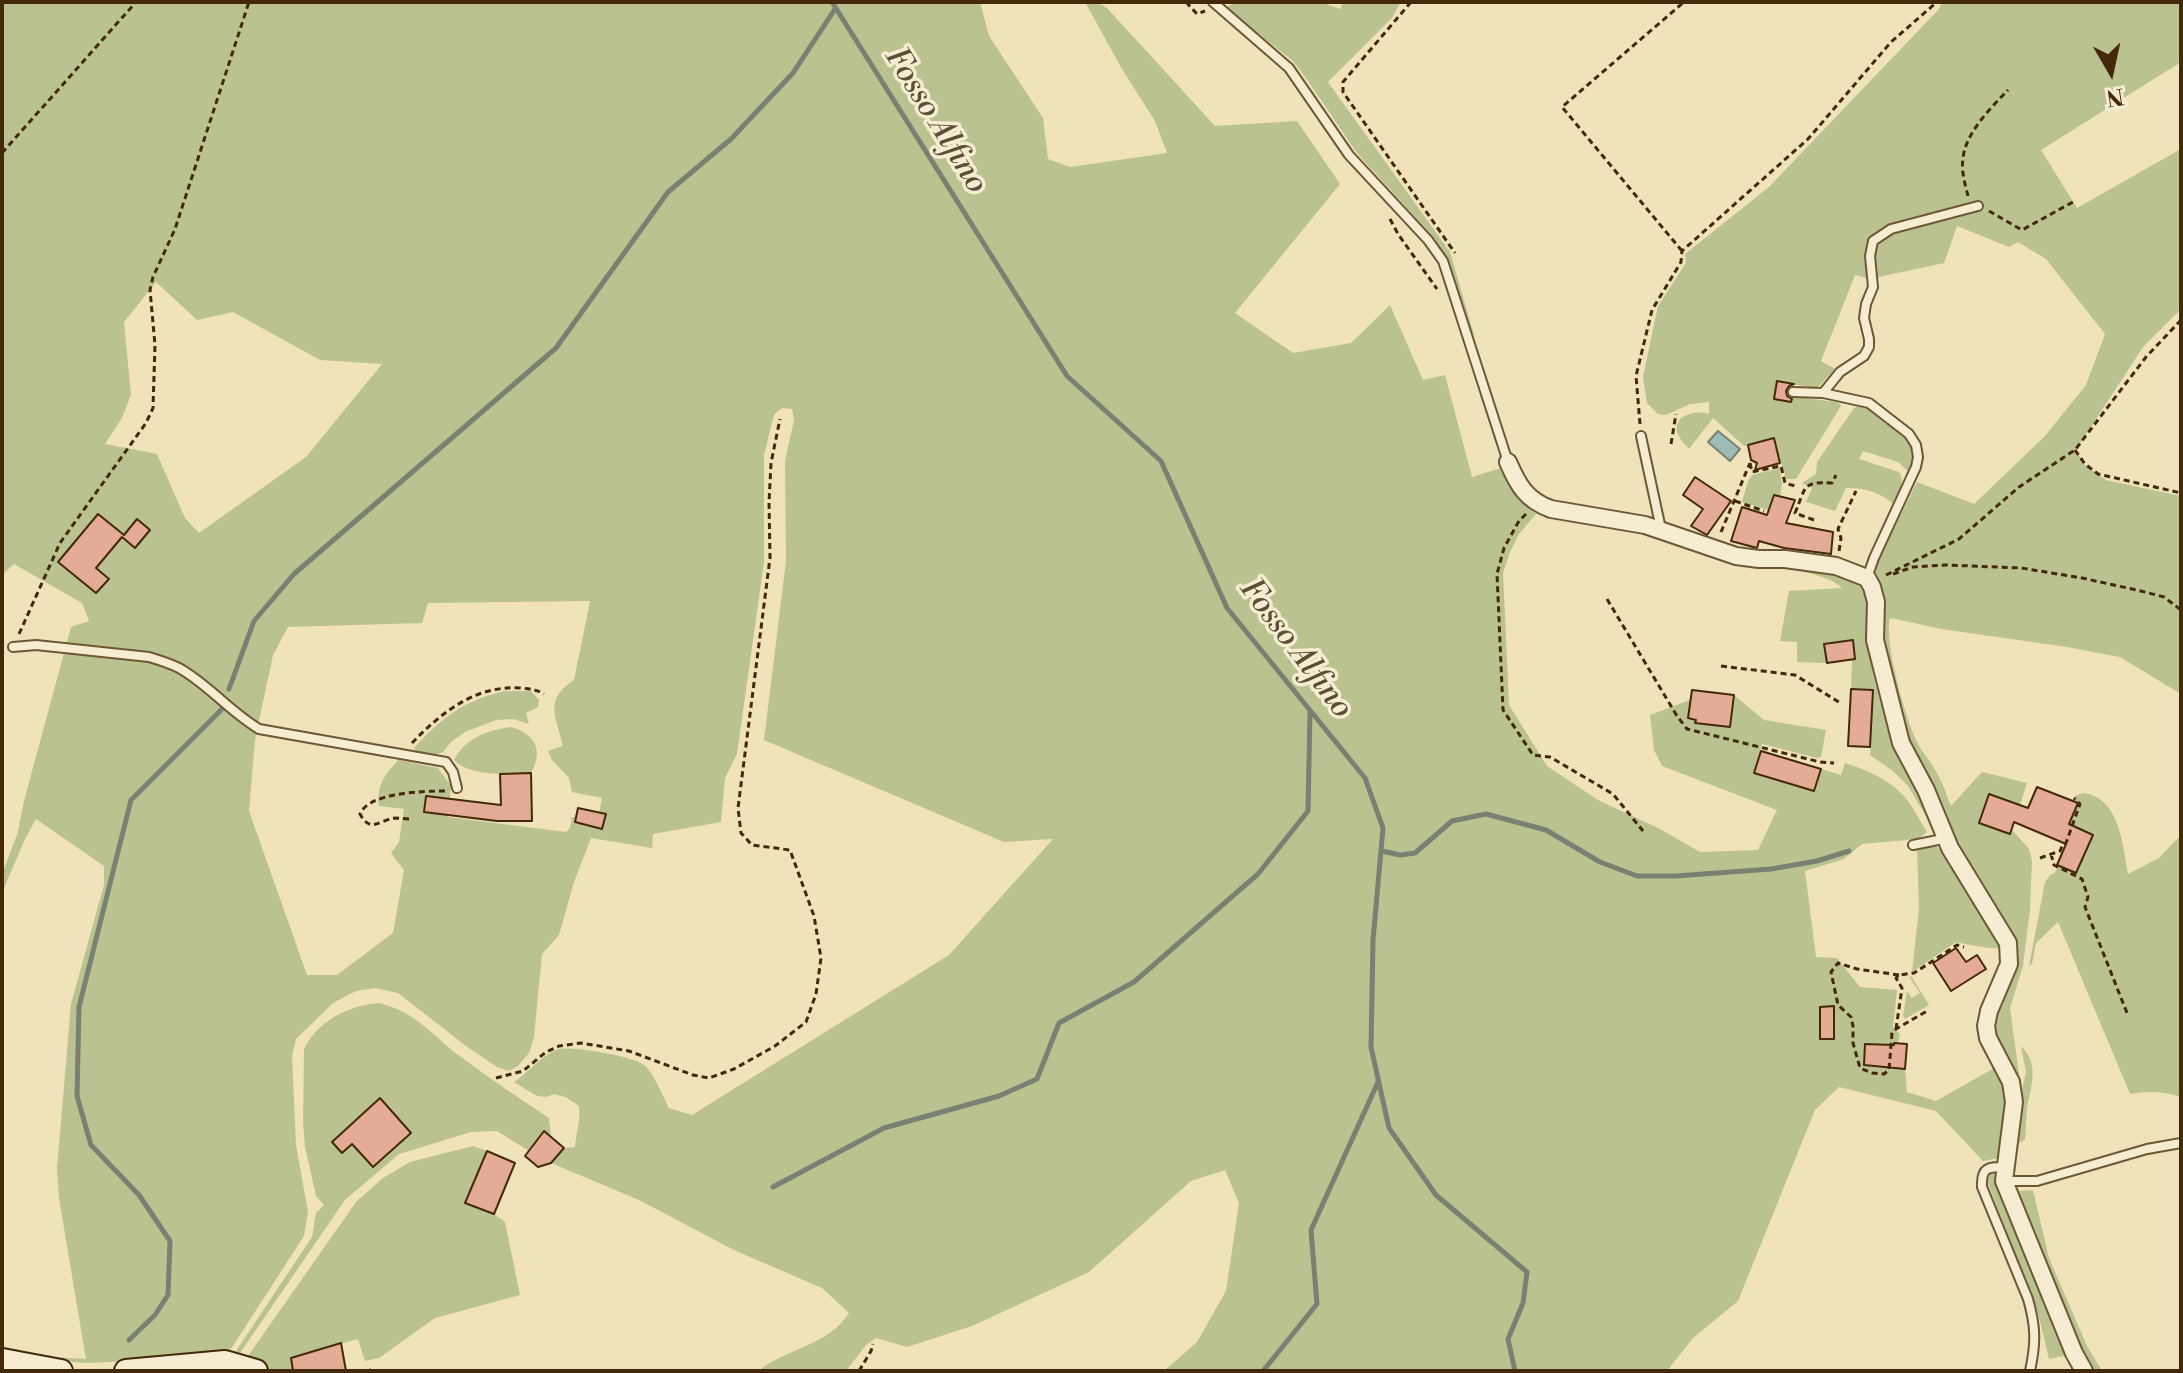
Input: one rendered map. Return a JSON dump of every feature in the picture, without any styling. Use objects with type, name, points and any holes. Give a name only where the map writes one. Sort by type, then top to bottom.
[{"type":"street","points":[[1508,462],[1525,495],[1551,509],[1645,525],[1736,556],[1836,566],[1873,579],[1875,640],[1901,743],[1926,790],[1950,848],[2008,943],[2009,964],[1989,1011],[1986,1026],[1988,1038],[2011,1082],[2014,1102],[2005,1174],[2074,1353],[2084,1371]]},
{"type":"street","points":[[2,1360],[61,1371]]},
{"type":"street","points":[[126,1371],[225,1362],[256,1371]]},
{"type":"lane","points":[[1213,2],[1289,68],[1349,155],[1428,240],[1443,261],[1508,462]]},
{"type":"lane","points":[[1823,393],[1840,372],[1864,356],[1869,347],[1864,318],[1873,287],[1870,256],[1873,241],[1891,229],[1974,207]]},
{"type":"lane","points":[[1793,392],[1823,393],[1869,403],[1909,434],[1916,445],[1916,467],[1874,558],[1873,579]]},
{"type":"lane","points":[[1641,436],[1661,530]]},
{"type":"lane","points":[[13,647],[36,645],[149,657],[182,669],[242,719],[259,729],[446,762],[453,772],[457,788]]},
{"type":"lane","points":[[1913,845],[1938,840]]},
{"type":"lane","points":[[2030,1371],[2036,1333],[2033,1316],[1982,1187],[1981,1177],[1986,1169],[2037,1181],[2147,1149],[2181,1143]]},
{"type":"path","points":[[2,153],[136,2]]},
{"type":"path","points":[[13,647],[60,543],[146,423],[153,408],[155,345],[150,290],[153,277],[175,229],[249,2]]},
{"type":"path","points":[[1186,2],[1197,14],[1205,12],[1213,2]]},
{"type":"path","points":[[1682,251],[1562,107],[1684,2]]},
{"type":"path","points":[[1641,436],[1636,376],[1652,310],[1681,262],[1682,251],[1808,139],[1891,42],[1937,2]]},
{"type":"path","points":[[2008,90],[1978,122],[1963,156],[1963,172],[1974,207],[2022,230],[2073,202]]},
{"type":"path","points":[[1375,183],[1398,234],[1441,296]]},
{"type":"path","points":[[1873,579],[1959,539],[2019,487],[2075,450],[2146,357],[2181,320]]},
{"type":"path","points":[[1671,444],[1676,414]]},
{"type":"path","points":[[496,1078],[523,1071],[546,1052],[559,1046],[581,1043],[629,1051],[709,1078],[734,1069],[775,1046],[806,1022],[816,994],[821,958],[814,916],[790,850],[752,845],[741,833],[738,808],[770,558],[771,463],[780,419]]},
{"type":"path","points":[[2075,450],[2085,464],[2098,474],[2181,493]]},
{"type":"path","points":[[1736,556],[1737,548],[1717,541],[1750,463],[1752,472],[1781,466],[1785,483],[1795,486]]},
{"type":"path","points":[[1814,520],[1795,513],[1806,486],[1815,482],[1832,483],[1836,475]]},
{"type":"path","points":[[1836,566],[1841,538],[1838,529],[1856,491]]},
{"type":"path","points":[[1735,501],[1764,511]]},
{"type":"path","points":[[1539,505],[1519,521],[1504,548],[1497,574],[1503,710],[1533,755],[1550,757],[1613,794],[1643,831]]},
{"type":"path","points":[[1873,579],[1913,567],[2021,568],[2164,597],[2181,610]]},
{"type":"path","points":[[1607,599],[1687,729],[1834,763]]},
{"type":"path","points":[[1721,666],[1795,675],[1842,704]]},
{"type":"path","points":[[400,754],[447,710],[488,690],[504,687],[535,689],[544,694]]},
{"type":"path","points":[[409,819],[395,818],[377,825],[369,824],[360,814],[374,801],[406,793],[454,791],[457,788]]},
{"type":"path","points":[[2040,858],[2060,851],[2066,843],[2080,804],[2074,798]]},
{"type":"path","points":[[2051,854],[2054,865],[2082,879],[2088,897],[2085,907],[2127,1013]]},
{"type":"path","points":[[1927,1011],[1892,1033],[1889,1070],[1884,1074],[1872,1073],[1860,1068],[1853,1043],[1851,1017],[1838,1005],[1831,972],[1838,963],[1899,975],[1914,973],[1957,945],[1964,947]]},
{"type":"path","points":[[1896,1029],[1902,988],[1896,978],[1899,975]]},
{"type":"path","points":[[859,1371],[873,1344]]},
{"type":"green space","points":[[2,2],[980,2],[989,36],[1043,118],[1048,159],[1070,167],[1167,153],[1155,121],[1085,2],[1097,2],[1107,8],[1215,126],[1297,121],[1340,184],[1235,313],[1293,353],[1351,343],[1390,305],[1423,380],[1445,375],[1472,477],[1504,467],[1521,498],[1536,514],[1519,534],[1503,573],[1509,705],[1547,766],[1598,800],[1700,852],[1758,850],[1777,810],[1662,766],[1654,750],[1650,715],[1690,700],[1688,718],[1696,720],[1696,723],[1729,727],[1734,695],[1764,720],[1826,730],[1821,757],[1817,758],[1762,744],[1754,773],[1813,791],[1821,769],[1841,775],[1845,763],[1882,779],[1906,798],[1927,832],[1918,839],[1862,844],[1844,859],[1805,871],[1816,957],[1837,958],[1860,987],[1897,990],[1893,1028],[1900,1034],[1898,1043],[1907,1044],[1907,1092],[1936,1101],[1996,1067],[2007,1102],[1999,1158],[1983,1161],[1936,1111],[1839,1087],[1815,1110],[1738,1301],[1693,1338],[1667,1371],[1164,1371],[1197,1342],[1226,1291],[1239,1203],[1225,1170],[1191,1181],[1089,1272],[972,1326],[907,1347],[876,1338],[866,1345],[846,1371],[758,1371],[830,1333],[849,1313],[822,1288],[734,1250],[639,1200],[551,1163],[564,1148],[575,1147],[579,1106],[566,1097],[554,1094],[537,1096],[514,1082],[559,1049],[603,1052],[644,1065],[655,1079],[669,1108],[692,1115],[949,955],[1053,839],[1004,842],[764,740],[786,561],[785,461],[794,420],[792,409],[782,408],[774,415],[764,455],[764,562],[737,754],[725,778],[721,822],[653,834],[652,848],[591,838],[559,935],[542,954],[534,1037],[529,1053],[509,1071],[497,1067],[466,1046],[398,993],[375,988],[356,991],[333,1003],[296,1039],[292,1056],[296,1145],[308,1212],[304,1236],[231,1349],[148,1360],[87,1363],[50,1360],[2,1349],[2,1346],[50,1357],[86,1359],[57,1169],[71,1004],[104,885],[104,866],[36,819],[2,893],[2,874],[18,832],[71,627],[89,621],[82,603],[14,564],[2,575]],"holes":[[[156,282],[197,320],[233,312],[320,360],[382,364],[306,457],[199,533],[185,518],[157,454],[105,444],[122,418],[131,395],[124,322]],[[590,601],[574,680],[555,702],[555,717],[563,746],[548,751],[569,778],[572,792],[602,798],[599,813],[606,815],[602,828],[575,822],[576,817],[572,817],[566,832],[448,817],[451,786],[438,768],[398,760],[382,781],[378,799],[379,806],[404,809],[399,842],[391,853],[404,870],[393,933],[337,975],[307,975],[249,811],[255,740],[273,655],[288,627],[422,623],[428,603]]]},
{"type":"green space","points":[[1235,2],[1320,2],[1340,9],[1343,2],[1401,2],[1392,18],[1328,82],[1450,252],[1475,338],[1447,258],[1435,239],[1357,153],[1293,61],[1226,8]]},
{"type":"green space","points":[[1942,2],[2181,2],[2181,62],[2041,150],[2077,208],[2181,149],[2181,309],[2143,347],[2076,450],[2084,464],[2106,480],[2181,496],[2181,694],[2120,657],[1890,618],[1890,644],[1906,714],[1916,740],[1937,772],[1951,806],[1982,772],[2027,783],[2020,805],[1989,795],[2010,834],[2012,830],[2029,849],[2032,861],[2023,966],[2010,1008],[2019,1074],[2016,1077],[1999,1042],[1996,1019],[2017,966],[2016,941],[1951,831],[1935,788],[1909,745],[1882,636],[1873,571],[1917,482],[1974,504],[2045,436],[2086,385],[2105,334],[2046,259],[2018,242],[2009,247],[1957,226],[1944,263],[1869,279],[1855,275],[1821,361],[1835,369],[1817,388],[1777,382],[1774,399],[1791,402],[1792,396],[1835,402],[1841,406],[1796,479],[1786,479],[1774,439],[1744,446],[1713,418],[1689,449],[1679,436],[1677,425],[1688,415],[1709,414],[1709,402],[1690,404],[1666,415],[1658,414],[1647,403],[1643,377],[1658,306],[1686,263],[1685,254],[1769,187],[1939,9]]},
{"type":"green space","points":[[1858,406],[1880,415],[1909,442],[1913,454],[1910,473],[1898,462],[1863,451],[1859,459],[1899,472],[1901,484],[1893,504],[1877,493],[1852,488],[1846,488],[1835,511],[1806,502],[1812,488],[1802,483],[1816,474],[1817,462]]},
{"type":"green space","points":[[1780,468],[1780,496],[1774,495],[1768,510],[1742,502],[1752,475]]},
{"type":"green space","points":[[1785,565],[1835,571],[1859,582],[1867,600],[1868,642],[1874,679],[1892,745],[1924,799],[1936,825],[1933,828],[1908,786],[1870,755],[1873,690],[1851,689],[1852,660],[1855,659],[1853,641],[1824,644],[1827,663],[1797,662],[1797,642],[1780,641],[1789,591],[1842,588],[1831,580]]},
{"type":"green space","points":[[505,691],[531,691],[539,700],[538,707],[526,713],[529,724],[513,719],[496,720],[465,732],[443,752],[435,755],[414,748],[434,727],[465,705]]},
{"type":"green space","points":[[511,727],[527,734],[535,745],[537,758],[531,773],[480,772],[454,760],[464,746],[478,736]]},
{"type":"green space","points":[[2083,793],[2095,796],[2112,812],[2121,836],[2128,874],[2159,858],[2181,835],[2181,1097],[2156,1092],[2130,1094],[2058,922],[2036,943],[2029,966],[2045,882],[2055,873],[2058,865],[2076,873],[2090,834],[2069,824],[2078,804],[2073,801],[2075,796]]},
{"type":"green space","points":[[1932,845],[1945,853],[2002,948],[1956,942],[1912,972],[1919,908],[1917,850],[1918,847]]},
{"type":"green space","points":[[1911,976],[1929,1005],[1905,1019],[1907,991],[1912,998],[1920,993]]},
{"type":"green space","points":[[379,1003],[414,1018],[472,1065],[549,1118],[551,1137],[544,1132],[529,1151],[497,1131],[471,1132],[399,1154],[345,1200],[240,1353],[236,1351],[312,1237],[316,1213],[324,1205],[316,1196],[305,1147],[304,1049],[317,1030],[336,1016],[357,1007]]},
{"type":"green space","points":[[2021,1046],[2031,1060],[2033,1076],[2025,1140],[2016,1144],[2019,1103],[2026,1072]]},
{"type":"green space","points":[[473,1146],[487,1151],[466,1202],[505,1222],[520,1295],[435,1318],[379,1358],[365,1361],[358,1339],[291,1358],[304,1371],[274,1371],[249,1359],[248,1356],[356,1202],[383,1178],[410,1162]]},
{"type":"green space","points":[[1997,1174],[2067,1355],[2049,1359],[2038,1313],[1985,1176]]},
{"type":"green space","points":[[2033,1190],[2049,1258],[2087,1346],[2102,1371],[2092,1371],[2080,1350],[2014,1191]]},
{"type":"water","points":[[1718,431],[1740,449],[1730,461],[1708,442]]},
{"type":"building","points":[[1777,381],[1794,384],[1786,391],[1791,402],[1774,399]]},
{"type":"building","points":[[1774,438],[1780,463],[1755,470],[1757,463],[1751,460],[1748,445]]},
{"type":"building","points":[[1695,477],[1731,501],[1707,535],[1691,526],[1703,509],[1683,495]]},
{"type":"building","points":[[1774,495],[1795,500],[1786,523],[1833,532],[1831,554],[1784,548],[1759,541],[1757,548],[1731,541],[1742,507],[1767,515]]},
{"type":"building","points":[[98,514],[124,535],[137,519],[150,530],[135,548],[122,537],[96,568],[109,579],[96,593],[58,562]]},
{"type":"building","points":[[1853,640],[1855,659],[1827,663],[1824,644]]},
{"type":"building","points":[[1851,689],[1873,690],[1870,747],[1848,746]]},
{"type":"building","points":[[1692,690],[1734,695],[1730,727],[1695,723],[1696,720],[1688,718]]},
{"type":"building","points":[[1761,751],[1821,769],[1814,791],[1754,773]]},
{"type":"building","points":[[531,773],[532,821],[497,821],[424,812],[426,796],[501,805],[500,774]]},
{"type":"building","points":[[2037,787],[2078,803],[2069,824],[2093,835],[2076,873],[2057,865],[2066,844],[2014,822],[2010,834],[1979,823],[1989,794],[2028,808]]},
{"type":"building","points":[[578,808],[606,814],[602,829],[575,822]]},
{"type":"building","points":[[1956,948],[1966,962],[1977,955],[1986,969],[1951,991],[1933,963]]},
{"type":"building","points":[[1834,1006],[1834,1039],[1820,1039],[1820,1007]]},
{"type":"building","points":[[1865,1044],[1907,1044],[1905,1069],[1864,1065]]},
{"type":"building","points":[[380,1098],[411,1133],[373,1167],[352,1144],[342,1153],[332,1142]]},
{"type":"building","points":[[544,1131],[564,1148],[551,1163],[538,1167],[525,1156]]},
{"type":"building","points":[[487,1151],[515,1163],[494,1214],[465,1203]]},
{"type":"building","points":[[341,1343],[346,1371],[293,1371],[291,1358]]},
{"type":"waterway","name":"Fosso Alfino","points":[[832,2],[1067,376],[1161,461],[1227,608],[1365,778],[1383,828],[1373,940],[1371,1047],[1389,1128],[1436,1195],[1527,1272],[1523,1303],[1508,1339],[1515,1371]]},
{"type":"waterway","points":[[229,689],[254,621],[294,574],[556,348],[668,192],[731,139],[793,73],[835,9]]},
{"type":"waterway","points":[[129,1340],[155,1315],[168,1295],[170,1241],[139,1195],[91,1145],[77,1096],[79,1007],[131,800],[221,710]]},
{"type":"waterway","points":[[773,1187],[884,1128],[999,1096],[1037,1079],[1059,1023],[1134,982],[1258,874],[1308,811],[1310,712]]},
{"type":"waterway","points":[[1382,851],[1400,855],[1415,853],[1452,821],[1486,814],[1546,830],[1600,862],[1637,876],[1771,869],[1817,861],[1849,851]]},
{"type":"waterway","points":[[1263,1371],[1317,1304],[1311,1230],[1378,1082]]}]
